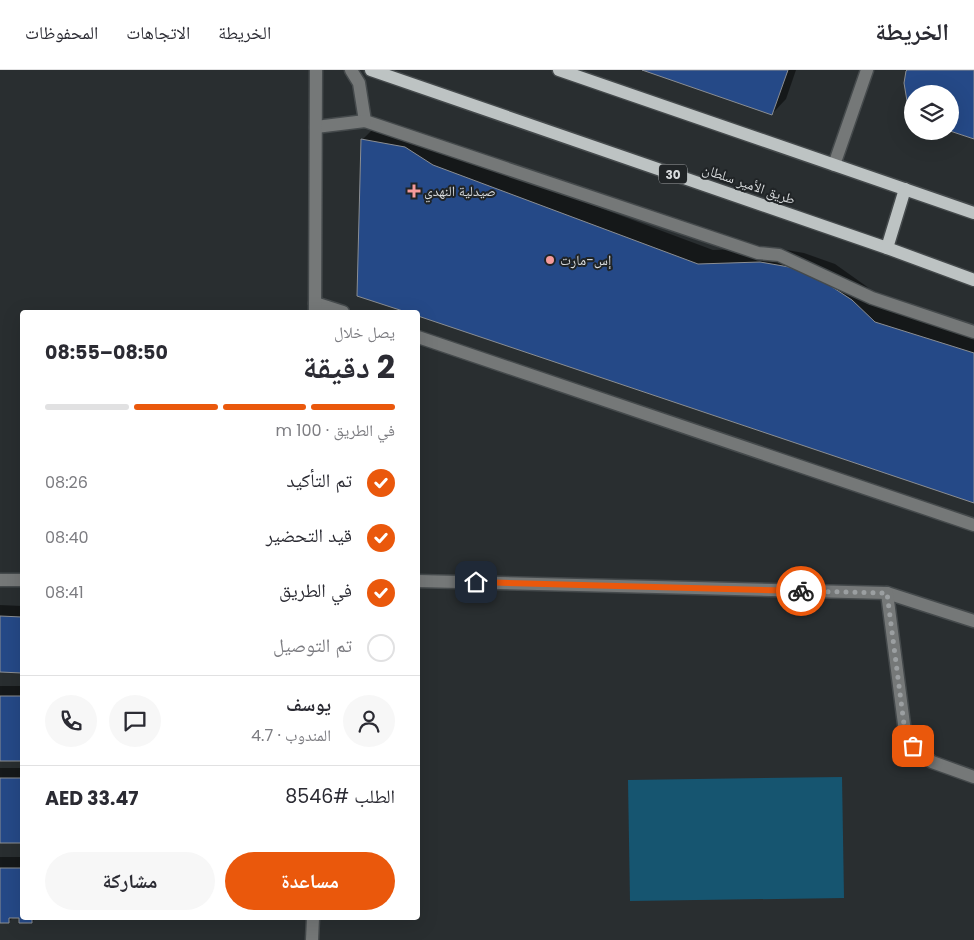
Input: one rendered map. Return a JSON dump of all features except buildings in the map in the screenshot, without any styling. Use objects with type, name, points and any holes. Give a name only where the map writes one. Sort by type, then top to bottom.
[{"type":"main road","name":"طريق الأمير سلطان","points":[[372,70],[887,248],[974,280]]},
{"type":"main road","points":[[559,70],[577,73],[834,165],[974,212]]},
{"type":"main road","points":[[887,248],[905,189]]},
{"type":"street","points":[[316,70],[315,308],[330,310]]},
{"type":"street","points":[[351,70],[359,83],[365,121]]},
{"type":"street","points":[[834,165],[867,70]]},
{"type":"street","points":[[316,127],[365,121],[758,252],[779,255],[872,298],[974,332]]},
{"type":"street","points":[[420,339],[974,525]]},
{"type":"street","points":[[0,580],[20,580]]},
{"type":"street","points":[[420,581],[887,593],[974,621]]},
{"type":"street","points":[[887,593],[905,732],[913,746],[932,762],[974,777]]},
{"type":"street","points":[[312,920],[312,940]]},
{"type":"shaded area","points":[[842,777],[844,898],[630,901],[628,780]]},
{"type":"way so far","points":[[801,591],[887,593],[905,732],[913,746]]},
{"type":"place","name":"صيدلية النهدي","points":[[414,191]]},
{"type":"place","name":"إس-مارت","points":[[550,260]]},
{"type":"route","points":[[476,582],[801,591]]}]
